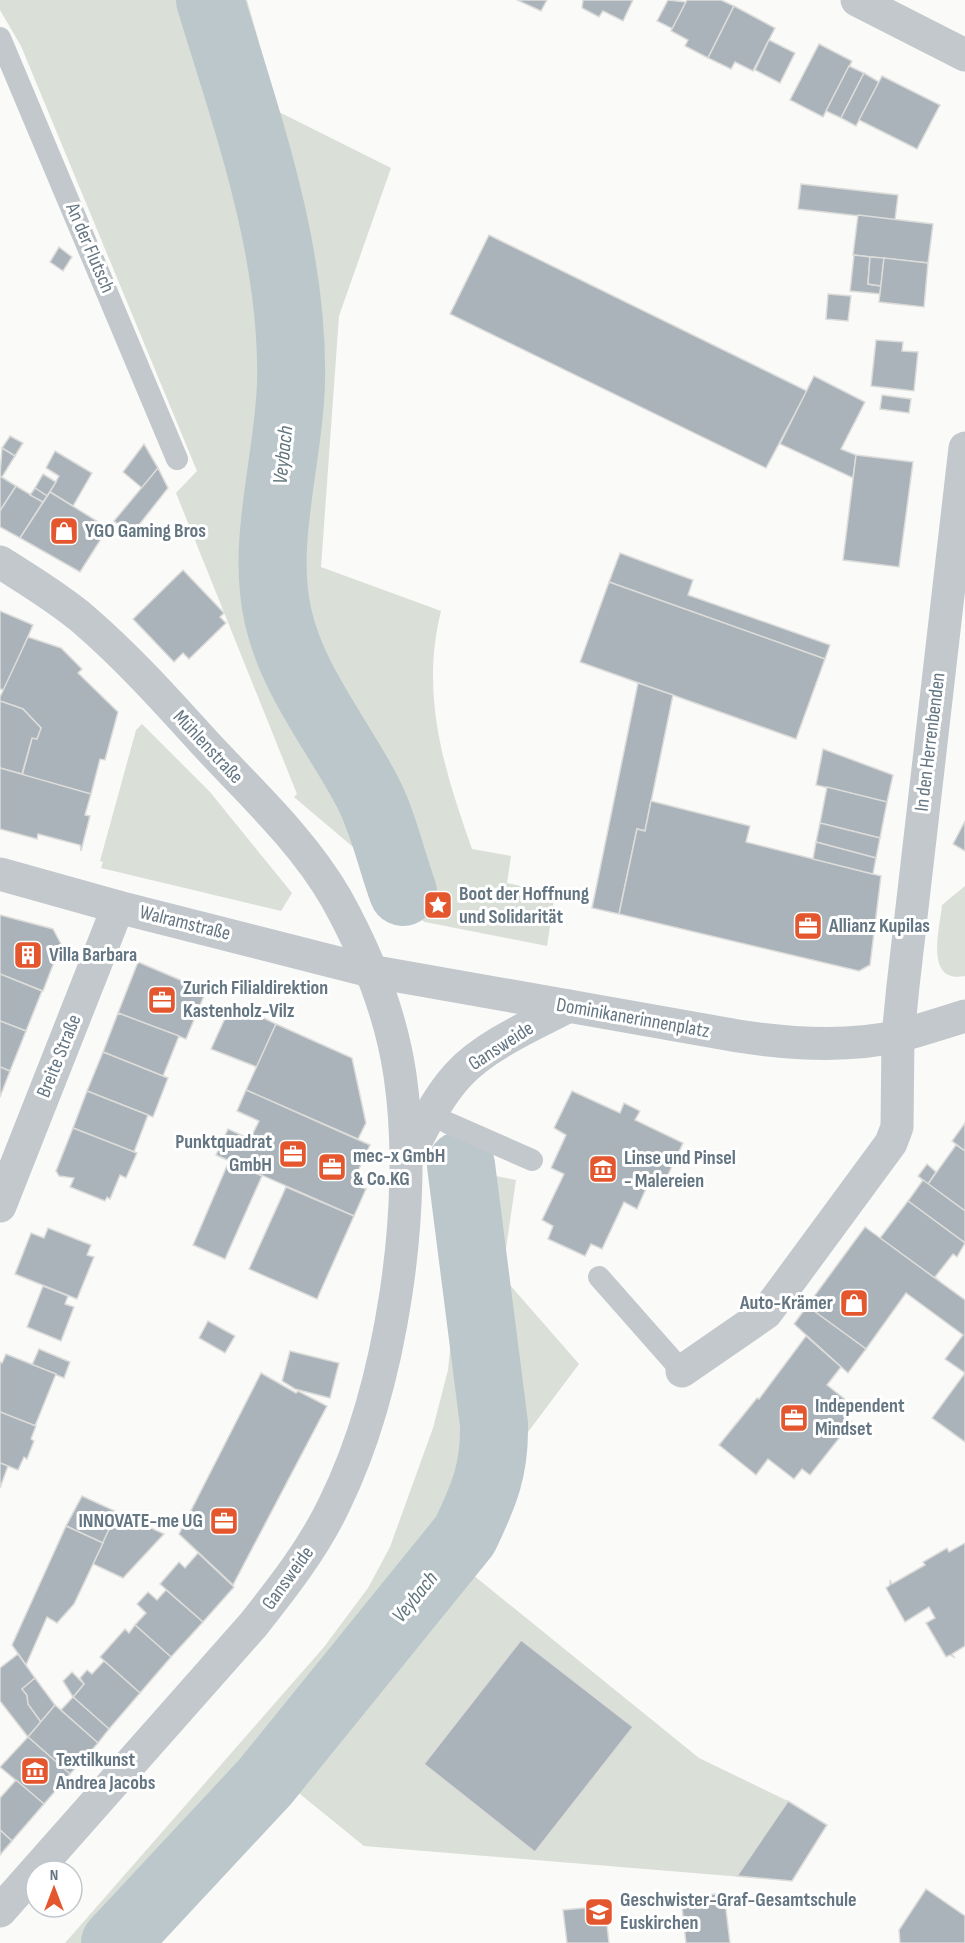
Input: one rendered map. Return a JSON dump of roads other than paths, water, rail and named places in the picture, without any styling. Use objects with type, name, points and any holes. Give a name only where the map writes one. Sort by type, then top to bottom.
[{"type":"street","points":[[857,0],[965,55]]},
{"type":"street","name":"In den Herrenbenden","points":[[898,1036],[965,448]]},
{"type":"street","name":"Mühlenstraße","points":[[0,562],[73,612],[119,652],[259,802],[325,880],[370,971]]},
{"type":"street","name":"Walramstraße","points":[[0,874],[118,907],[370,971]]},
{"type":"street","name":"Breite Straße","points":[[0,1206],[118,907]]},
{"type":"street","name":"Dominikanerinnenplatz","points":[[370,971],[774,1041],[843,1043],[898,1036],[965,1016]]},
{"type":"street","name":"Gansweide","points":[[0,1911],[254,1625],[319,1535],[351,1465],[376,1387],[397,1277],[407,1160],[400,1072],[370,971]]},
{"type":"street","name":"Gansweide","points":[[407,1160],[434,1108],[459,1074],[515,1035],[569,1006]]},
{"type":"street","points":[[682,1371],[766,1313],[880,1162],[897,1127],[898,1036]]},
{"type":"lane","name":"An der Flutsch","points":[[0,38],[177,459]]},
{"type":"lane","points":[[448,1124],[532,1160]]},
{"type":"lane","points":[[600,1277],[682,1371]]},
{"type":"waterway","name":"Veybach","points":[[210,0],[266,189],[285,285],[290,334],[291,383],[274,530],[274,588],[278,616],[285,640],[304,684],[373,803],[403,892]]},
{"type":"waterway","name":"Veybach","points":[[115,1943],[265,1782],[465,1535],[472,1521],[490,1469],[494,1424],[461,1165]]},
{"type":"place","name":"YGO Gaming Bros","points":[[64,531]]},
{"type":"place","name":"Boot der Hoffnung und Solidarität","points":[[438,905]]},
{"type":"place","name":"Allianz Kupilas","points":[[808,926]]},
{"type":"place","name":"Villa Barbara","points":[[28,955]]},
{"type":"place","name":"Zurich Filialdirektion Kastenholz-Vilz","points":[[162,1000]]},
{"type":"place","name":"Punktquadrat GmbH","points":[[293,1154]]},
{"type":"place","name":"mec-x GmbH & Co.KG","points":[[332,1167]]},
{"type":"place","name":"Linse und Pinsel - Malereien","points":[[603,1169]]},
{"type":"place","name":"Auto-Krämer","points":[[854,1303]]},
{"type":"place","name":"Independent Mindset","points":[[794,1418]]},
{"type":"place","name":"INNOVATE-me UG","points":[[224,1521]]},
{"type":"place","name":"Textilkunst Andrea Jacobs","points":[[35,1771]]},
{"type":"place","name":"Geschwister-Graf-Gesamtschule Euskirchen","points":[[599,1912]]}]
